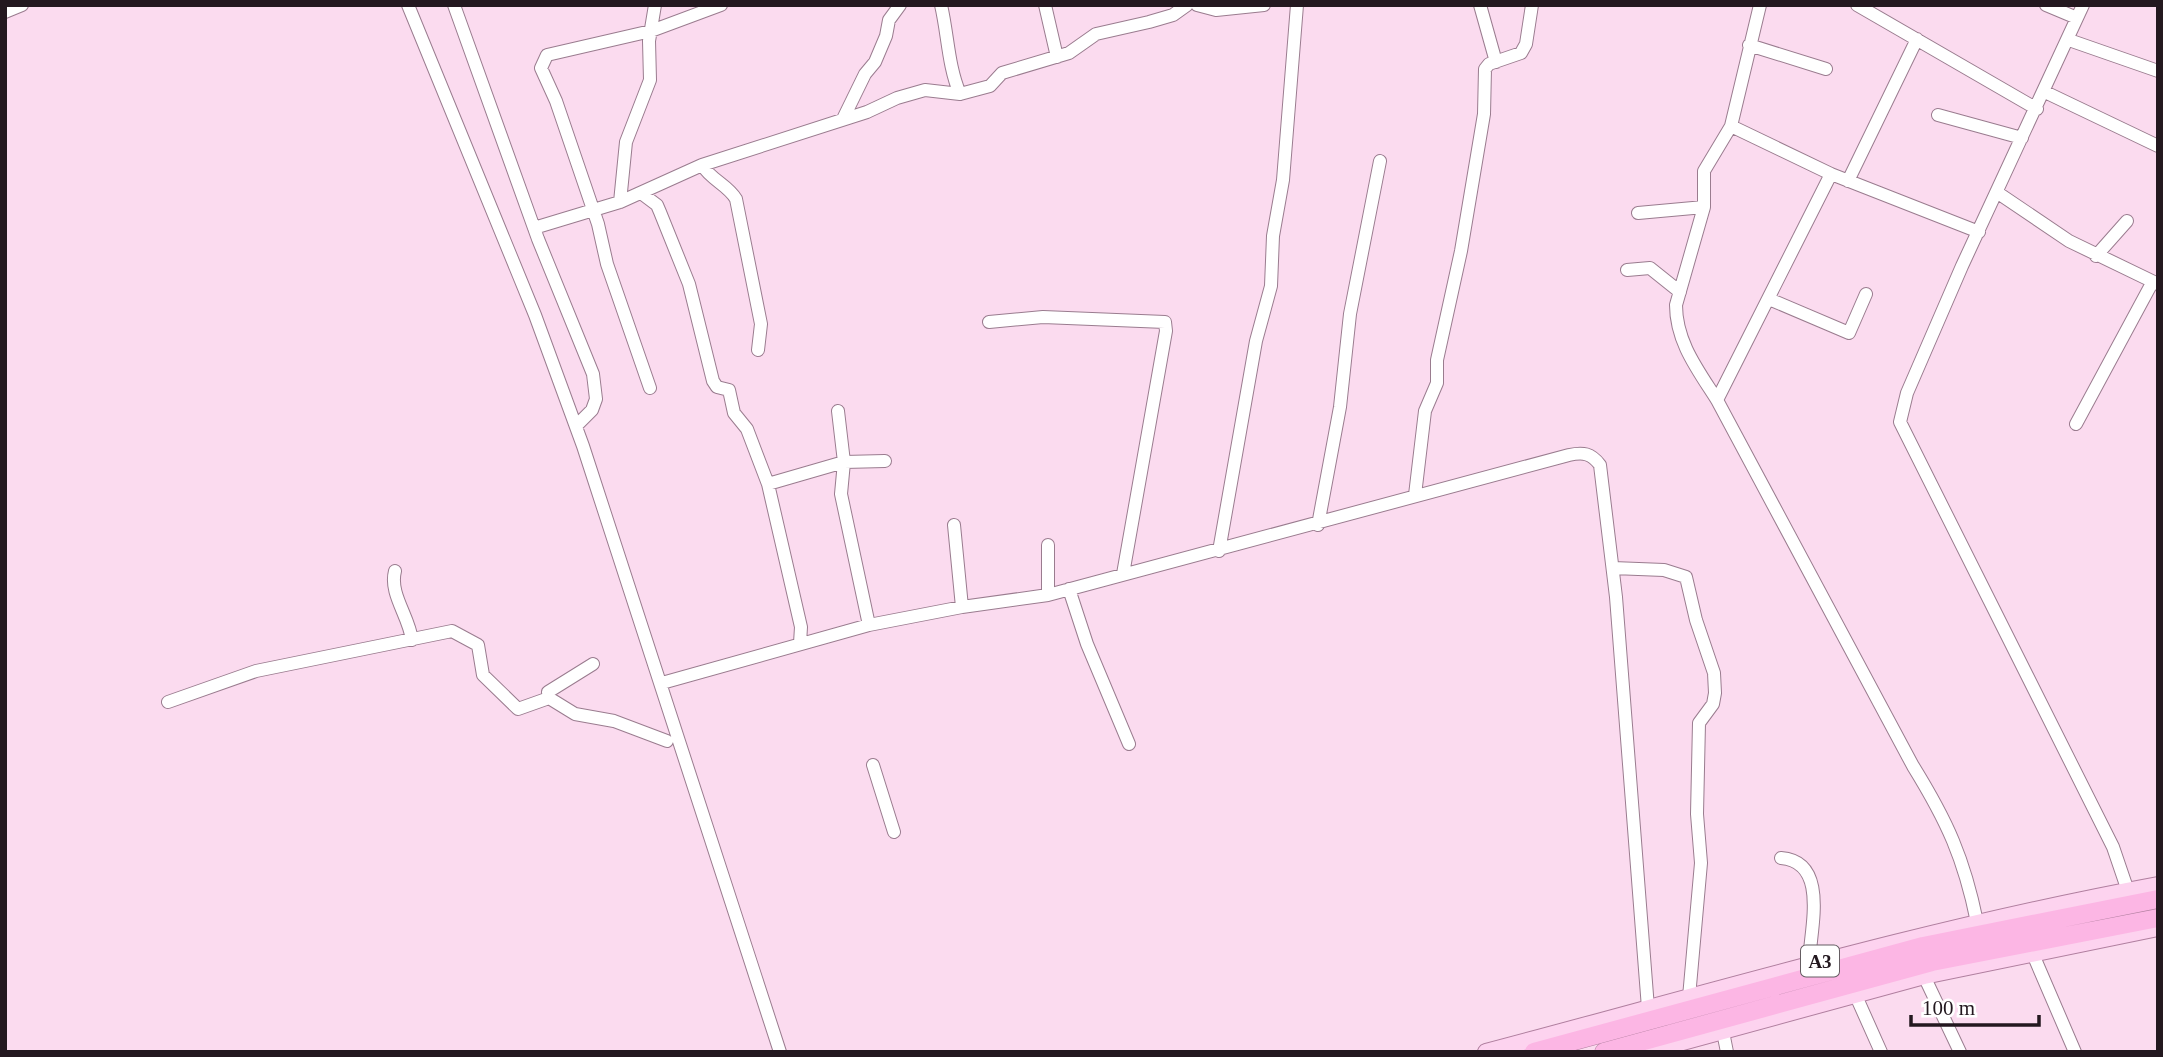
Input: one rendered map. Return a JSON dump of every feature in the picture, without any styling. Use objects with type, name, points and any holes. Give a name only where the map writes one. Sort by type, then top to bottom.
[{"type":"highway","name":"A3","points":[[1534,1052],[1923,946],[2158,899]]},
{"type":"highway","name":"A3","points":[[1604,1052],[1932,962],[2158,918]]},
{"type":"main road","name":"A3","points":[[1486,1052],[1977,922],[2158,885]]},
{"type":"main road","name":"A3","points":[[1646,1052],[1924,976],[2158,928]]},
{"type":"street","points":[[5,12],[22,5]]},
{"type":"street","points":[[408,5],[510,251],[576,426],[662,683],[780,1052]]},
{"type":"street","points":[[454,5],[534,228],[585,351],[596,387],[592,410],[576,426]]},
{"type":"street","points":[[620,202],[626,142],[650,80],[650,31],[655,5]]},
{"type":"street","points":[[650,388],[607,264],[601,232],[556,101],[541,68],[542,62],[547,55],[650,31],[721,5]]},
{"type":"street","points":[[843,119],[865,74],[875,62],[886,37],[888,20],[900,5]]},
{"type":"street","points":[[941,5],[952,61],[951,73],[960,94]]},
{"type":"street","points":[[1045,5],[1057,57]]},
{"type":"street","points":[[534,228],[593,212],[702,165],[925,90],[960,94],[990,86],[1002,73],[1057,57],[1081,47],[1096,34],[1111,29],[1149,22],[1192,6],[1216,10],[1264,5]]},
{"type":"street","points":[[1219,551],[1251,366],[1271,286],[1273,236],[1283,180],[1297,5]]},
{"type":"street","points":[[1480,5],[1496,62]]},
{"type":"street","points":[[1415,495],[1425,411],[1437,383],[1437,360],[1461,251],[1484,114],[1485,69],[1521,53],[1526,44],[1532,5]]},
{"type":"street","points":[[1760,5],[1731,127],[1704,171],[1704,207],[1676,305],[1680,335],[1913,766],[1946,820],[1967,874],[1977,922]]},
{"type":"street","points":[[1857,5],[2037,108]]},
{"type":"street","points":[[2046,5],[2077,18]]},
{"type":"street","points":[[2083,5],[1907,393],[1900,422],[2113,847],[2128,891]]},
{"type":"street","points":[[1848,181],[1917,39]]},
{"type":"street","points":[[2069,40],[2158,72]]},
{"type":"street","points":[[1749,45],[1826,69]]},
{"type":"street","points":[[2045,92],[2158,146]]},
{"type":"street","points":[[1938,115],[2022,138]]},
{"type":"street","points":[[1731,127],[1831,174],[1979,232]]},
{"type":"street","points":[[1318,525],[1340,407],[1350,314],[1380,160]]},
{"type":"street","points":[[702,165],[712,180],[727,189],[736,199],[761,324],[758,350]]},
{"type":"street","points":[[1717,400],[1831,174]]},
{"type":"street","points":[[641,193],[657,205],[689,284],[711,377],[717,387],[729,390],[734,413],[747,429],[768,484],[801,627],[800,643]]},
{"type":"street","points":[[1997,193],[2095,256],[2155,283],[2076,424]]},
{"type":"street","points":[[1638,213],[1704,207]]},
{"type":"street","points":[[2095,256],[2127,221]]},
{"type":"street","points":[[1627,271],[1650,268],[1680,292]]},
{"type":"street","points":[[1769,299],[1849,333],[1866,294]]},
{"type":"street","points":[[989,322],[1043,317],[1154,319],[1165,322],[1167,326],[1123,574]]},
{"type":"street","points":[[838,411],[844,462],[842,494],[869,625]]},
{"type":"street","points":[[662,683],[869,625],[962,607],[1048,595],[1318,525],[1415,495],[1569,455],[1593,456],[1600,465],[1613,568],[1648,1009]]},
{"type":"street","points":[[768,484],[844,462],[885,461]]},
{"type":"street","points":[[954,525],[962,607]]},
{"type":"street","points":[[1048,545],[1048,595]]},
{"type":"street","points":[[1613,568],[1664,570],[1686,577],[1696,620],[1714,673],[1714,700],[1699,723],[1697,814],[1700,874],[1689,997]]},
{"type":"street","points":[[396,571],[394,589],[412,639]]},
{"type":"street","points":[[1069,589],[1087,644],[1129,744]]},
{"type":"street","points":[[168,702],[256,671],[452,631],[478,645],[483,675],[518,709],[549,698]]},
{"type":"street","points":[[593,664],[548,692],[549,698],[575,714],[614,721],[667,741]]},
{"type":"street","points":[[873,765],[894,832]]},
{"type":"street","points":[[1781,858],[1800,864],[1808,875],[1815,904],[1809,965]]},
{"type":"street","points":[[2032,952],[2075,1052]]},
{"type":"street","points":[[1924,976],[1960,1052]]},
{"type":"street","points":[[1856,996],[1881,1052]]},
{"type":"street","points":[[1723,1031],[1727,1052]]}]
